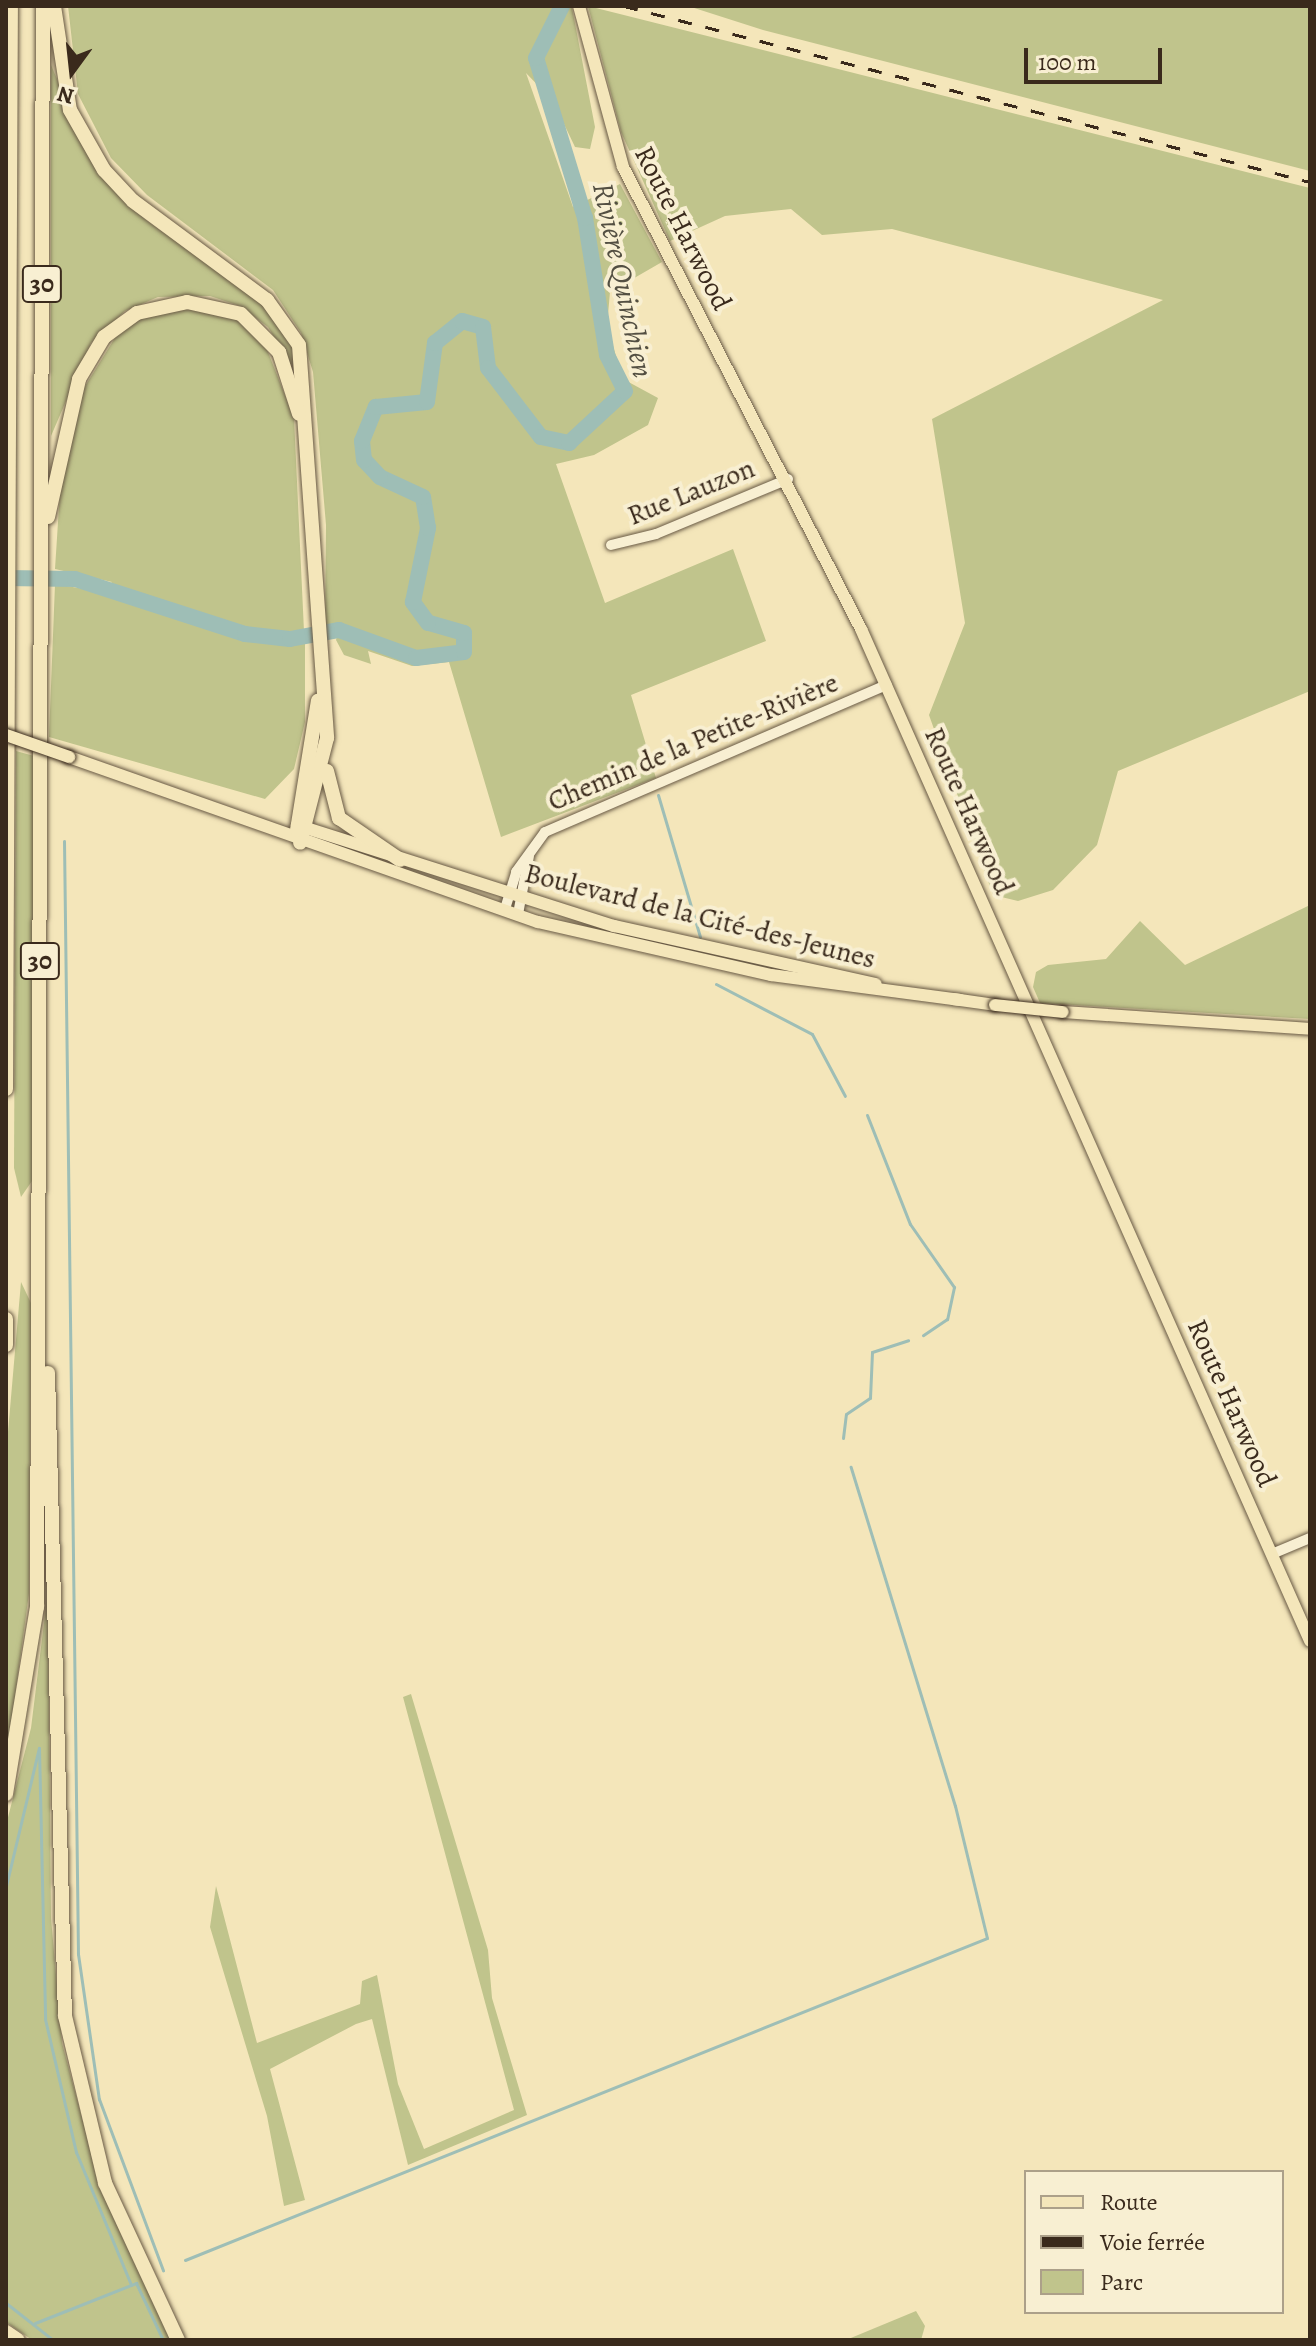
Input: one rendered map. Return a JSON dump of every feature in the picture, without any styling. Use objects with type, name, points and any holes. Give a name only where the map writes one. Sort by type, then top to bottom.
[{"type":"highway","name":"30","points":[[6,1089],[11,6]]},
{"type":"highway","name":"30","points":[[41,1141],[43,6]]},
{"type":"highway","points":[[54,6],[70,110],[104,170],[133,201],[267,300],[294,334],[304,374],[315,634],[328,789],[339,818],[400,860]]},
{"type":"highway","points":[[41,565],[60,440],[79,379],[104,337],[148,309],[217,305],[264,332],[290,375],[306,462]]},
{"type":"highway","points":[[6,415],[10,438]]},
{"type":"highway","points":[[300,843],[296,828],[308,787],[319,689]]},
{"type":"highway","points":[[296,828],[326,752]]},
{"type":"highway","points":[[6,1794],[37,1607],[41,1141]]},
{"type":"highway","points":[[41,1141],[62,1995],[105,2183],[178,2340]]},
{"type":"highway","points":[[6,1319],[6,1345]]},
{"type":"highway","points":[[6,2332],[18,2340]]},
{"type":"main road","name":"Route Harwood","points":[[579,6],[623,167],[788,479],[887,685],[1310,1641]]},
{"type":"main road","name":"Boulevard de la Cité-des-Jeunes","points":[[6,735],[523,900],[699,947],[960,1000]]},
{"type":"main road","name":"Boulevard de la Cité-des-Jeunes","points":[[300,843],[518,914],[740,969],[995,1005],[1310,1029]]},
{"type":"street","name":"Rue Lauzon","points":[[611,545],[646,538],[788,479]]},
{"type":"street","name":"Chemin de la Petite-Rivière","points":[[505,909],[529,856],[556,827],[887,685]]},
{"type":"street","points":[[518,914],[529,856]]},
{"type":"street","points":[[1272,1554],[1310,1538]]},
{"type":"green space","points":[[68,6],[572,8],[595,127],[590,149],[575,147],[553,101],[526,73],[573,207],[620,184],[662,262],[610,292],[607,326],[623,379],[658,398],[648,425],[594,455],[556,464],[605,603],[733,549],[766,641],[631,695],[656,778],[501,837],[449,662],[412,666],[368,651],[371,664],[344,655],[336,640],[340,625],[325,627],[326,525],[313,372],[301,333],[273,290],[147,195],[111,158],[78,94]]},
{"type":"green space","points":[[588,6],[1310,188],[1310,691],[1118,771],[1097,845],[1053,890],[1018,901],[993,895],[929,715],[965,623],[932,419],[1163,300],[892,229],[822,235],[791,209],[725,216],[670,241],[621,132]]},
{"type":"green space","points":[[688,6],[1310,6],[1310,171],[763,30]]},
{"type":"green space","points":[[51,65],[97,173],[146,220],[263,304],[294,349],[295,372],[268,327],[240,306],[210,296],[158,297],[125,311],[91,343],[51,436]]},
{"type":"green space","points":[[188,308],[237,319],[264,342],[294,418],[304,631],[287,635],[260,628],[263,639],[305,641],[305,722],[294,769],[265,799],[49,737],[55,584],[102,592],[112,582],[55,569],[60,491],[79,396],[118,333],[148,315]]},
{"type":"green space","points":[[16,751],[34,756],[32,1181],[21,1197],[14,1168]]},
{"type":"green space","points":[[1310,905],[1310,1019],[1040,1003],[1033,987],[1036,972],[1048,965],[1106,959],[1140,921],[1185,965]]},
{"type":"green space","points":[[21,1282],[31,1303],[29,1593],[6,1763],[6,1455]]},
{"type":"green space","points":[[48,1591],[51,1918],[62,2043],[102,2193],[172,2340],[32,2340],[6,2322],[6,1825],[31,1728]]},
{"type":"green space","points":[[411,1694],[488,1950],[492,1998],[527,2115],[408,2165],[372,2019],[356,2024],[270,2069],[305,2200],[284,2206],[267,2116],[210,1927],[216,1886],[257,2043],[360,2004],[362,1981],[377,1975],[398,2084],[424,2149],[514,2110],[403,1697]]},
{"type":"green space","points":[[916,2311],[925,2326],[921,2340],[846,2340]]},
{"type":"waterway","name":"Rivière Quinchien","points":[[6,578],[75,579],[245,634],[290,639],[339,630],[416,658],[464,652],[464,633],[428,623],[413,602],[428,528],[423,497],[380,477],[364,460],[362,441],[376,407],[427,402],[435,343],[462,321],[483,327],[488,368],[541,437],[569,443],[625,391],[607,355],[585,218],[536,58],[562,6]]},
{"type":"waterway","points":[[658,795],[700,937]]},
{"type":"waterway","points":[[64,841],[78,1954],[99,2099],[163,2270]]},
{"type":"waterway","points":[[716,984],[812,1034],[845,1096]]},
{"type":"waterway","points":[[867,1115],[910,1224],[954,1287],[947,1319],[923,1335]]},
{"type":"waterway","points":[[843,1438],[846,1414],[870,1398],[872,1352],[908,1340]]},
{"type":"waterway","points":[[185,2260],[987,1938],[955,1806],[851,1467]]},
{"type":"waterway","points":[[6,1886],[39,1748],[45,2019],[76,2152],[131,2285]]},
{"type":"waterway","points":[[35,2323],[136,2283],[163,2340]]},
{"type":"waterway","points":[[6,2303],[53,2340]]},
{"type":"railway","points":[[624,6],[1310,182]]}]
